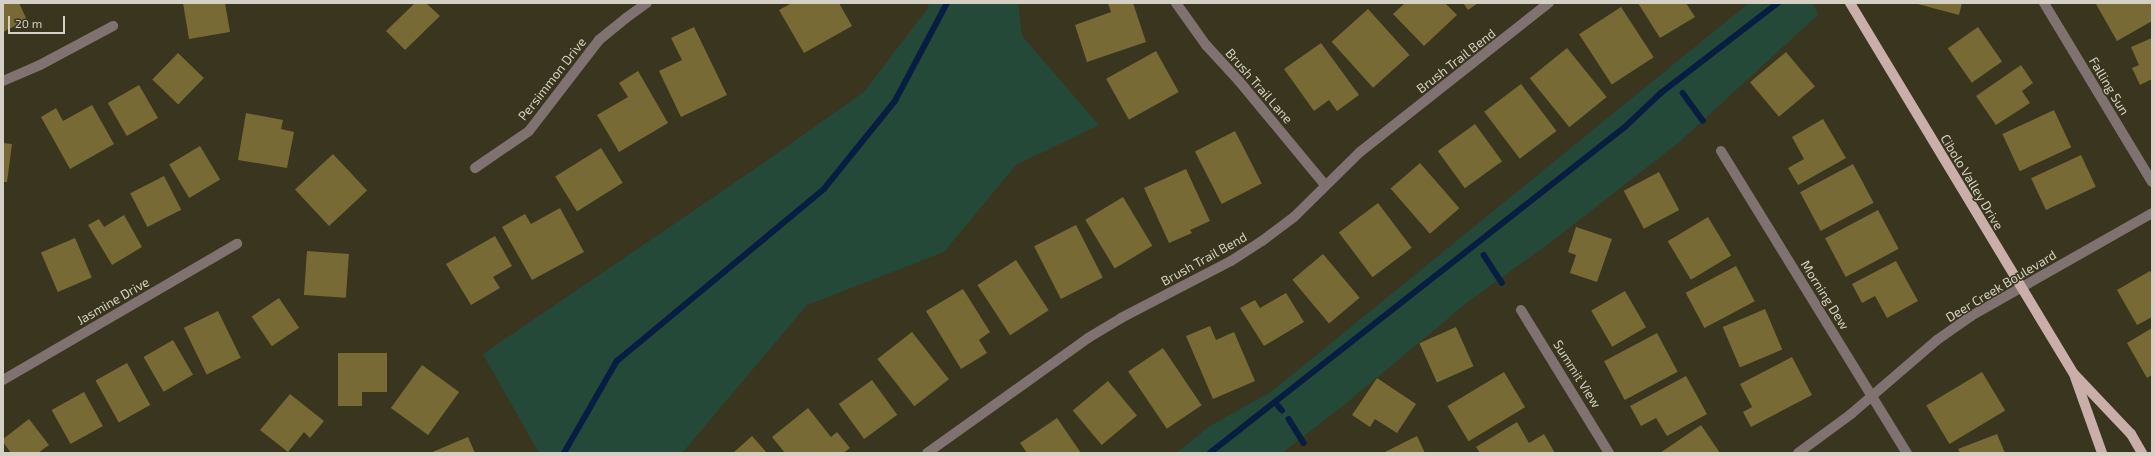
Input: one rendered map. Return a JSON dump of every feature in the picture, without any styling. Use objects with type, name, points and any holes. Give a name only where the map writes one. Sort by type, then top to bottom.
[{"type":"main road","name":"Cibolo Valley Drive","points":[[1850,3],[2020,288],[2074,374],[2131,434],[2142,453]]},
{"type":"main road","name":"Cibolo Valley Drive","points":[[2074,374],[2102,453]]},
{"type":"street","name":"Persimmon Drive","points":[[475,168],[529,131],[599,40],[648,3]]},
{"type":"street","name":"Brush Trail Lane","points":[[1176,3],[1206,45],[1239,81],[1325,185]]},
{"type":"street","name":"Brush Trail Bend","points":[[927,453],[1088,338],[1121,318],[1231,261],[1262,241],[1294,217],[1360,152],[1549,3]]},
{"type":"street","name":"Falling Sun","points":[[2044,3],[2152,182]]},
{"type":"street","points":[[3,81],[40,65],[113,26]]},
{"type":"street","name":"Morning Dew","points":[[1721,151],[1906,453]]},
{"type":"street","name":"Deer Creek Boulevard","points":[[1798,453],[1851,414],[1937,340],[1971,316],[2152,213]]},
{"type":"street","name":"Jasmine Drive","points":[[3,380],[237,244]]},
{"type":"street","name":"Summit View","points":[[1521,310],[1609,453]]},
{"type":"green space","points":[[929,3],[1018,3],[1022,36],[1099,125],[1016,165],[944,252],[807,305],[682,453],[539,453],[483,354],[752,171],[864,92],[928,8]]},
{"type":"green space","points":[[1749,3],[1813,3],[1818,15],[1678,143],[1551,242],[1469,301],[1344,405],[1282,453],[1176,453],[1210,426],[1271,392]]},
{"type":"building","points":[[3,3],[19,3],[27,20],[3,32]]},
{"type":"building","points":[[183,3],[225,3],[230,32],[189,39]]},
{"type":"building","points":[[415,3],[426,3],[440,16],[405,50],[386,31]]},
{"type":"building","points":[[792,3],[839,3],[852,26],[804,53],[779,10]]},
{"type":"building","points":[[1108,3],[1133,3],[1146,42],[1087,62],[1075,25],[1111,12]]},
{"type":"building","points":[[1405,3],[1445,3],[1457,15],[1424,46],[1393,14]]},
{"type":"building","points":[[1463,3],[1478,3],[1468,10]]},
{"type":"building","points":[[1638,3],[1686,3],[1695,17],[1660,38]]},
{"type":"building","points":[[1914,3],[1962,3],[1959,15]]},
{"type":"building","points":[[2152,3],[2152,21],[2117,41],[2096,4]]},
{"type":"building","points":[[1621,7],[1654,57],[1612,85],[1579,34]]},
{"type":"building","points":[[1368,9],[1409,55],[1373,88],[1332,42]]},
{"type":"building","points":[[694,27],[727,95],[681,117],[659,71],[682,60],[671,38]]},
{"type":"building","points":[[1978,27],[2002,61],[1972,83],[1948,48]]},
{"type":"building","points":[[2152,38],[2152,79],[2140,85],[2132,68],[2139,65],[2131,47]]},
{"type":"building","points":[[1321,43],[1359,95],[1337,111],[1329,100],[1314,111],[1284,69]]},
{"type":"building","points":[[1567,48],[1607,97],[1569,127],[1530,78]]},
{"type":"building","points":[[1156,51],[1179,92],[1129,120],[1106,79]]},
{"type":"building","points":[[1786,52],[1815,86],[1779,117],[1750,82]]},
{"type":"building","points":[[178,53],[204,78],[178,105],[152,80]]},
{"type":"building","points":[[2021,65],[2033,83],[2022,91],[2030,103],[1996,125],[1976,96]]},
{"type":"building","points":[[638,71],[668,123],[619,152],[597,115],[628,97],[619,83]]},
{"type":"building","points":[[1521,84],[1557,131],[1520,159],[1484,112]]},
{"type":"building","points":[[139,85],[158,118],[127,136],[108,103]]},
{"type":"building","points":[[92,105],[114,144],[70,169],[41,117],[56,108],[63,121]]},
{"type":"building","points":[[2054,110],[2071,147],[2020,171],[2002,134]]},
{"type":"building","points":[[246,113],[283,120],[281,129],[294,132],[287,168],[238,160]]},
{"type":"building","points":[[1823,119],[1846,158],[1798,185],[1788,168],[1804,159],[1792,137]]},
{"type":"building","points":[[1475,124],[1502,161],[1465,188],[1438,151]]},
{"type":"building","points":[[1235,131],[1262,184],[1222,204],[1195,151]]},
{"type":"building","points":[[3,143],[12,144],[7,182],[3,182]]},
{"type":"building","points":[[200,146],[220,179],[189,198],[169,165]]},
{"type":"building","points":[[601,148],[623,183],[577,211],[555,177]]},
{"type":"building","points":[[333,154],[367,191],[329,226],[295,189]]},
{"type":"building","points":[[2081,155],[2096,187],[2046,210],[2031,178]]},
{"type":"building","points":[[1420,163],[1459,208],[1430,234],[1391,189]]},
{"type":"building","points":[[1853,164],[1874,203],[1821,231],[1800,192]]},
{"type":"building","points":[[1186,169],[1210,221],[1190,230],[1192,233],[1169,243],[1144,188]]},
{"type":"building","points":[[1659,172],[1679,210],[1644,229],[1624,191]]},
{"type":"building","points":[[164,176],[181,210],[147,227],[130,193]]},
{"type":"building","points":[[1123,197],[1152,246],[1115,269],[1085,220]]},
{"type":"building","points":[[1378,203],[1412,248],[1373,277],[1339,232]]},
{"type":"building","points":[[560,208],[584,252],[532,280],[502,227],[525,214],[531,224]]},
{"type":"building","points":[[1878,210],[1899,249],[1846,277],[1825,238]]},
{"type":"building","points":[[124,215],[142,247],[112,265],[88,225],[99,219],[104,227]]},
{"type":"building","points":[[1708,217],[1731,256],[1691,280],[1668,241]]},
{"type":"building","points":[[1076,225],[1103,278],[1061,299],[1034,246]]},
{"type":"building","points":[[1576,227],[1612,239],[1597,282],[1570,273],[1576,255],[1568,252]]},
{"type":"building","points":[[495,236],[512,266],[493,277],[500,288],[471,305],[446,264]]},
{"type":"building","points":[[75,238],[92,278],[58,292],[41,252]]},
{"type":"building","points":[[307,251],[349,254],[346,298],[304,295]]},
{"type":"building","points":[[1323,254],[1360,298],[1329,323],[1292,280]]},
{"type":"building","points":[[1016,260],[1049,310],[1010,335],[977,285]]},
{"type":"building","points":[[1896,261],[1918,301],[1887,318],[1875,296],[1862,303],[1852,284]]},
{"type":"building","points":[[1736,266],[1755,301],[1704,328],[1686,293]]},
{"type":"building","points":[[2150,271],[2152,275],[2152,317],[2137,325],[2117,290]]},
{"type":"building","points":[[963,289],[990,332],[979,340],[987,353],[961,369],[926,311]]},
{"type":"building","points":[[1625,291],[1646,327],[1612,347],[1591,310]]},
{"type":"building","points":[[1286,293],[1304,322],[1264,346],[1240,308],[1255,300],[1260,308]]},
{"type":"building","points":[[279,298],[299,328],[272,346],[252,316]]},
{"type":"building","points":[[1765,309],[1782,350],[1740,367],[1723,327]]},
{"type":"building","points":[[218,311],[241,358],[207,374],[184,328]]},
{"type":"building","points":[[1210,326],[1216,340],[1234,332],[1255,381],[1213,399],[1186,336]]},
{"type":"building","points":[[1456,327],[1473,366],[1437,383],[1419,343]]},
{"type":"building","points":[[2152,328],[2152,375],[2147,378],[2127,343]]},
{"type":"building","points":[[912,332],[949,379],[914,406],[877,359]]},
{"type":"building","points":[[1657,333],[1678,372],[1625,400],[1604,361]]},
{"type":"building","points":[[173,340],[193,375],[164,392],[144,357]]},
{"type":"building","points":[[1163,348],[1202,405],[1167,429],[1128,371]]},
{"type":"building","points":[[338,353],[387,353],[387,392],[362,392],[362,406],[338,406]]},
{"type":"building","points":[[1792,357],[1812,395],[1751,427],[1743,412],[1752,407],[1740,384]]},
{"type":"building","points":[[127,363],[150,405],[119,422],[96,380]]},
{"type":"building","points":[[422,365],[459,392],[428,435],[391,408]]},
{"type":"building","points":[[1504,372],[1525,407],[1469,441],[1447,406]]},
{"type":"building","points":[[1982,372],[2005,411],[1949,444],[1926,405]]},
{"type":"building","points":[[1686,376],[1707,414],[1667,436],[1656,418],[1641,426],[1630,406]]},
{"type":"building","points":[[1377,378],[1416,404],[1397,433],[1375,419],[1370,427],[1352,415]]},
{"type":"building","points":[[872,380],[897,415],[864,439],[839,404]]},
{"type":"building","points":[[1108,381],[1137,415],[1102,445],[1073,411]]},
{"type":"building","points":[[84,392],[103,426],[71,444],[52,410]]},
{"type":"building","points":[[290,394],[324,421],[310,438],[304,432],[288,452],[260,430]]},
{"type":"building","points":[[808,408],[831,437],[837,432],[850,448],[843,453],[785,453],[772,437]]},
{"type":"building","points":[[1057,418],[1081,453],[1027,453],[1020,443]]},
{"type":"building","points":[[29,419],[49,445],[38,453],[11,453],[3,442],[3,439]]},
{"type":"building","points":[[1517,422],[1529,443],[1544,434],[1555,453],[1480,453],[1476,447]]},
{"type":"building","points":[[1701,425],[1720,453],[1660,453]]},
{"type":"building","points":[[1997,434],[2005,453],[1960,453],[1958,449]]},
{"type":"building","points":[[752,436],[767,453],[733,453]]},
{"type":"building","points":[[1417,436],[1425,453],[1383,453]]},
{"type":"building","points":[[468,437],[475,453],[430,453]]},
{"type":"waterway","points":[[564,453],[617,361],[824,189],[895,101],[947,3]]},
{"type":"waterway","points":[[1210,453],[1625,127],[1661,93],[1778,3]]},
{"type":"waterway","points":[[1683,93],[1703,121]]},
{"type":"waterway","points":[[1484,255],[1502,283]]},
{"type":"waterway","points":[[1275,402],[1282,410]]},
{"type":"waterway","points":[[1289,419],[1304,443]]}]
